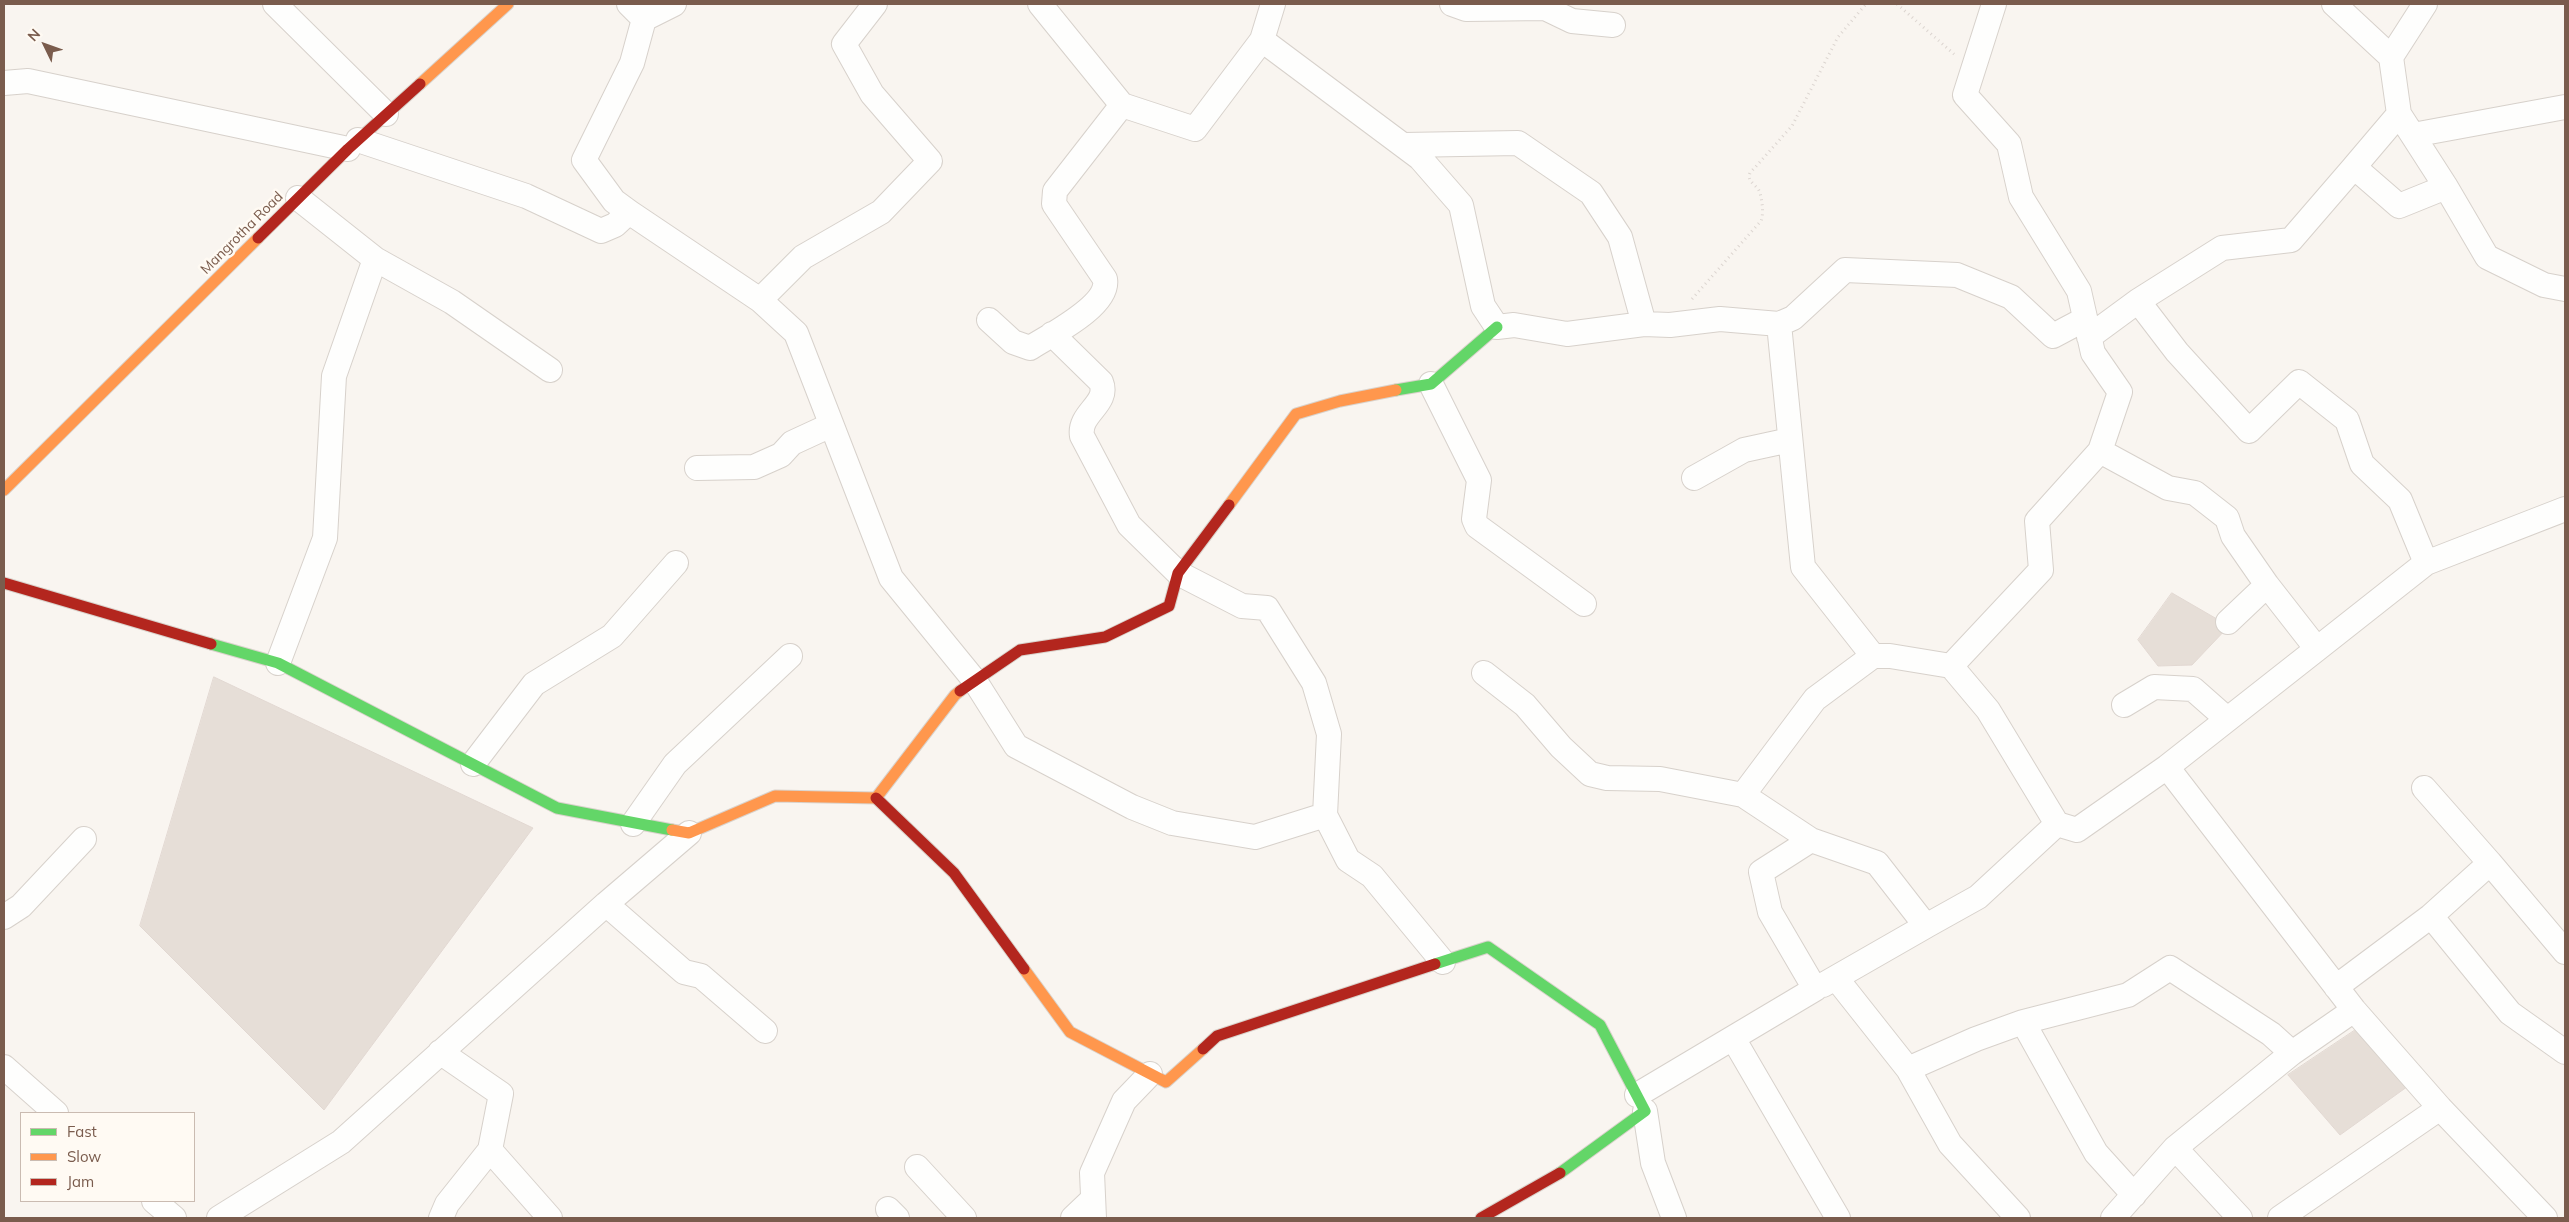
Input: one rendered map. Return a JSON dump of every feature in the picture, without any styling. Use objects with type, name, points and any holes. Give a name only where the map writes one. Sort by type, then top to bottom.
[{"type":"street","points":[[275,4],[386,114]]},
{"type":"street","name":"Mangrotha Road","points":[[4,490],[353,144],[508,4]]},
{"type":"street","points":[[674,4],[636,12],[632,63],[584,160],[614,201],[760,300],[796,333],[891,578],[975,681],[1016,746],[1132,807],[1172,823],[1255,837],[1324,815]]},
{"type":"street","points":[[760,300],[803,257],[881,212],[930,161],[872,94],[844,44],[875,4]]},
{"type":"street","points":[[1040,4],[1122,105],[1196,130],[1262,40],[1273,4]]},
{"type":"street","points":[[1452,4],[1466,9],[1545,8],[1572,21],[1613,24]]},
{"type":"street","points":[[1951,666],[2041,570],[2037,522],[2100,451],[2120,392],[2093,353],[2079,291],[2021,197],[2009,144],[1965,95],[1994,4]]},
{"type":"street","points":[[2334,4],[2391,57],[2399,114],[2446,187],[2487,258],[2544,285],[2565,289]]},
{"type":"street","points":[[2391,57],[2425,4]]},
{"type":"street","points":[[1262,40],[1420,158],[1461,205],[1483,306],[1497,326]]},
{"type":"street","points":[[4,83],[28,81],[353,144],[526,196],[601,230],[615,225],[629,212]]},
{"type":"street","points":[[989,320],[1013,342],[1030,348],[1078,319],[1104,293],[1106,287],[1105,279],[1054,204],[1053,198],[1055,191],[1122,105]]},
{"type":"street","points":[[2412,135],[2565,106]]},
{"type":"street","points":[[876,798],[955,695],[1020,650],[1105,638],[1169,606],[1178,573],[1296,414],[1340,401],[1431,384],[1497,326],[1514,325],[1567,334],[1644,324],[1670,324],[1720,319],[1779,324],[1793,318],[1845,270],[1956,275],[2011,297],[2053,336],[2087,328],[2138,301],[2222,248],[2291,240],[2399,114]]},
{"type":"street","points":[[1404,145],[1518,143],[1591,193],[1620,237],[1644,324]]},
{"type":"street","points":[[2354,167],[2400,206],[2446,187]]},
{"type":"street","points":[[298,198],[375,259],[452,302],[550,370]]},
{"type":"street","points":[[278,663],[325,538],[334,376],[375,259]]},
{"type":"street","points":[[2138,301],[2177,352],[2249,431],[2299,382],[2347,420],[2362,464],[2400,500],[2426,563]]},
{"type":"street","points":[[1779,324],[1803,567],[1874,656]]},
{"type":"street","points":[[1052,334],[1101,382],[1104,390],[1103,396],[1082,420],[1082,436],[1129,525],[1178,573],[1242,606],[1267,608],[1314,682],[1329,734],[1324,815],[1348,860],[1372,876],[1443,962]]},
{"type":"street","points":[[1431,384],[1479,480],[1474,519],[1477,526],[1584,604]]},
{"type":"street","points":[[697,468],[754,468],[781,455],[792,443],[831,425]]},
{"type":"street","points":[[1694,478],[1744,450],[1790,440]]},
{"type":"street","points":[[2100,451],[2168,488],[2195,493],[2227,518],[2232,536],[2267,585],[2317,648]]},
{"type":"street","points":[[1743,795],[1815,698],[1874,656],[1890,656],[1951,666],[1988,710],[2057,824],[2078,830],[2167,767],[2426,563],[2565,510]]},
{"type":"street","points":[[473,764],[534,684],[612,636],[676,563]]},
{"type":"street","points":[[4,583],[278,663],[558,808],[689,833]]},
{"type":"street","points":[[2228,622],[2267,585]]},
{"type":"street","points":[[634,824],[675,764],[790,656]]},
{"type":"street","points":[[1484,673],[1524,705],[1560,747],[1590,774],[1607,778],[1660,779],[1743,795],[1810,840],[1876,863],[1926,926]]},
{"type":"street","points":[[2124,705],[2154,687],[2193,689],[2228,719]]},
{"type":"street","points":[[2167,767],[2354,1010],[2440,1108],[2545,1218]]},
{"type":"street","points":[[2424,788],[2565,952]]},
{"type":"street","points":[[219,1218],[341,1142],[606,904],[689,833],[775,796],[876,798],[954,873],[1070,1032],[1166,1082],[1217,1036],[1488,947],[1600,1025],[1641,1103],[1653,1163],[1674,1218]]},
{"type":"street","points":[[1481,1218],[1564,1171],[1641,1103],[1733,1038],[1815,989],[1978,897],[2057,824]]},
{"type":"street","points":[[4,917],[21,906],[84,839]]},
{"type":"street","points":[[1810,840],[1761,872],[1770,912],[1815,989]]},
{"type":"street","points":[[2336,987],[2430,916],[2490,863]]},
{"type":"street","points":[[606,904],[684,972],[701,976],[765,1031]]},
{"type":"street","points":[[2430,916],[2510,1013],[2565,1052]]},
{"type":"street","points":[[1908,1069],[1976,1039],[2023,1022],[2128,995],[2170,968],[2271,1034],[2292,1053]]},
{"type":"street","points":[[1836,978],[1908,1069],[1950,1144],[2018,1218]]},
{"type":"street","points":[[2113,1218],[2175,1148],[2292,1053],[2354,1010]]},
{"type":"street","points":[[2023,1022],[2096,1154],[2134,1195]]},
{"type":"street","points":[[1733,1038],[1838,1218]]},
{"type":"street","points":[[440,1052],[501,1094],[490,1150],[447,1204],[441,1218]]},
{"type":"street","points":[[5,1071],[55,1112]]},
{"type":"street","points":[[1073,1218],[1094,1209],[1092,1173],[1124,1101],[1150,1074]]},
{"type":"street","points":[[2280,1218],[2440,1108]]},
{"type":"street","points":[[2175,1148],[2240,1218]]},
{"type":"street","points":[[490,1150],[550,1218]]},
{"type":"street","points":[[917,1167],[964,1218]]},
{"type":"street","points":[[155,1202],[174,1218]]},
{"type":"path","points":[[1670,324],[1761,221],[1763,215],[1760,192],[1750,180],[1750,173],[1792,126],[1838,37],[1866,4]]},
{"type":"path","points":[[1897,4],[1973,71]]},
{"type":"building","points":[[2172,593],[2229,626],[2192,665],[2158,666],[2138,640]]},
{"type":"building","points":[[214,677],[533,828],[324,1110],[140,926]]},
{"type":"building","points":[[2360,1027],[2411,1084],[2340,1135],[2288,1075]]},
{"type":"traffic: fast","points":[[1396,390],[1431,384],[1497,327]]},
{"type":"traffic: fast","points":[[211,644],[278,663],[557,808],[672,830]]},
{"type":"traffic: fast","points":[[1435,964],[1488,947],[1600,1025],[1645,1111],[1560,1173]]},
{"type":"traffic: slow","points":[[420,84],[508,4]]},
{"type":"traffic: slow","points":[[4,490],[258,238]]},
{"type":"traffic: slow","points":[[1229,505],[1296,414],[1340,401],[1396,390]]},
{"type":"traffic: slow","points":[[672,830],[689,833],[775,796],[876,798],[960,691]]},
{"type":"traffic: slow","points":[[1024,969],[1070,1032],[1166,1082],[1203,1049]]},
{"type":"traffic: jam","points":[[258,238],[348,149],[420,84]]},
{"type":"traffic: jam","points":[[960,691],[1020,650],[1105,637],[1169,606],[1178,573],[1229,505]]},
{"type":"traffic: jam","points":[[4,583],[211,644]]},
{"type":"traffic: jam","points":[[876,798],[954,873],[1024,969]]},
{"type":"traffic: jam","points":[[1203,1049],[1217,1036],[1435,964]]},
{"type":"traffic: jam","points":[[1481,1218],[1560,1173]]}]
